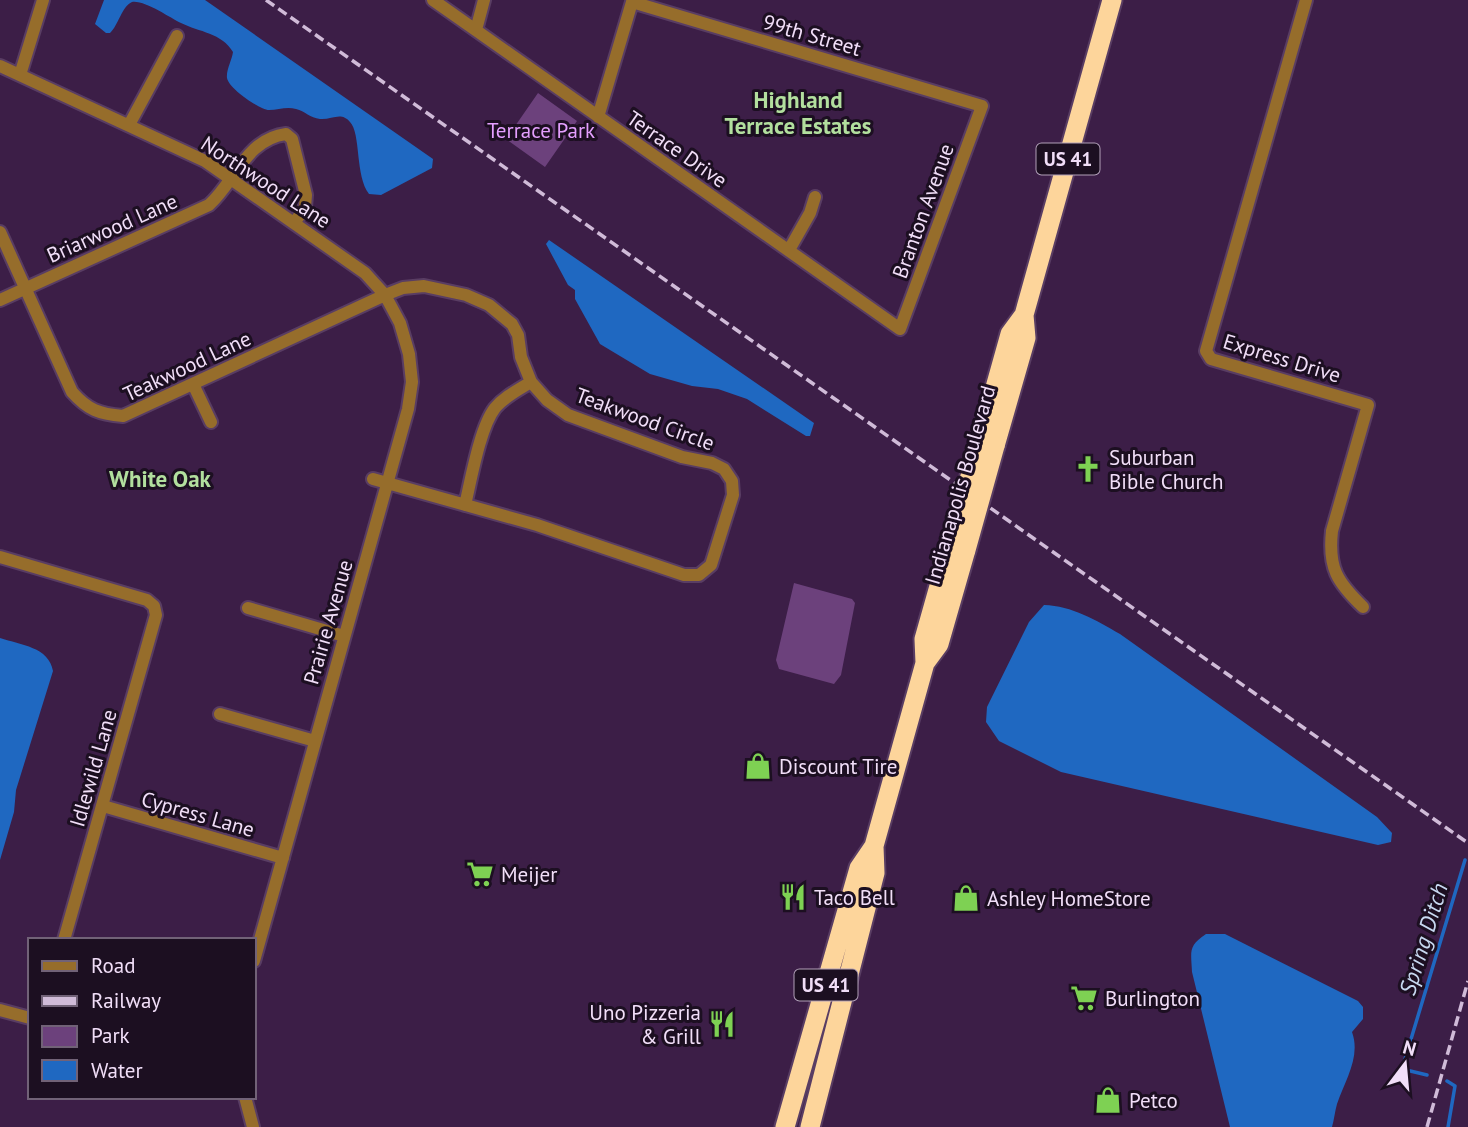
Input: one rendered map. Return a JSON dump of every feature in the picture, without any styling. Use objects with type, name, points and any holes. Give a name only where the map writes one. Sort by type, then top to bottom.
[{"type":"highway","name":"Indianapolis Boulevard","points":[[810,1127],[875,873],[874,846],[925,663],[939,644],[958,548],[988,443],[1026,338],[1024,315],[1112,1]]},
{"type":"highway","name":"Indianapolis Boulevard","points":[[785,1127],[859,868],[874,846]]},
{"type":"street","points":[[20,75],[43,0]]},
{"type":"street","name":"Terrace Drive","points":[[433,0],[901,329]]},
{"type":"street","points":[[476,30],[484,0]]},
{"type":"street","name":"Express Drive","points":[[1306,0],[1206,351],[1211,359],[1368,405],[1332,531],[1330,548],[1333,569],[1342,586],[1363,607]]},
{"type":"street","name":"99th Street","points":[[598,117],[632,2],[982,106]]},
{"type":"street","points":[[130,125],[177,36]]},
{"type":"street","name":"Northwood Lane","points":[[0,66],[205,161],[365,273],[385,295]]},
{"type":"street","name":"Branton Avenue","points":[[901,329],[982,106]]},
{"type":"street","name":"Briarwood Lane","points":[[0,300],[209,205],[221,194],[247,155],[276,136],[286,134],[292,139],[306,195],[304,206],[295,222]]},
{"type":"street","points":[[789,250],[810,213],[815,197]]},
{"type":"street","name":"Teakwood Lane","points":[[0,232],[72,392],[84,405],[103,415],[123,416],[385,295]]},
{"type":"street","name":"Teakwood Circle","points":[[373,479],[537,525],[684,575],[699,575],[711,565],[733,495],[732,481],[724,469],[712,463],[682,457],[568,415],[547,400],[531,382],[512,324],[489,304],[466,295],[424,286],[403,288],[385,295]]},
{"type":"street","name":"Prairie Avenue","points":[[256,954],[408,409],[412,382],[409,354],[400,323],[385,295]]},
{"type":"street","points":[[465,505],[486,425],[494,410],[505,398],[531,382]]},
{"type":"street","points":[[193,384],[211,422]]},
{"type":"street","name":"Idlewild Lane","points":[[0,557],[147,600],[154,606],[156,615],[65,938]]},
{"type":"street","points":[[248,608],[344,636]]},
{"type":"street","points":[[220,714],[315,741]]},
{"type":"street","name":"Cypress Lane","points":[[103,806],[283,858]]},
{"type":"street","points":[[0,1010],[28,1017]]},
{"type":"street","points":[[246,1099],[253,1127]]},
{"type":"green space","name":"Terrace Park","points":[[538,93],[577,121],[545,167],[506,139]]},
{"type":"green space","points":[[794,583],[852,599],[855,603],[841,675],[834,684],[779,669],[776,660]]},
{"type":"water","points":[[104,0],[205,0],[433,159],[432,168],[381,195],[369,194],[362,177],[356,135],[347,119],[340,116],[320,119],[293,108],[269,110],[258,106],[245,98],[229,82],[227,75],[233,52],[223,41],[144,4],[129,4],[113,30],[106,33],[95,24]]},
{"type":"water","points":[[549,240],[814,423],[810,436],[747,399],[718,389],[692,386],[650,374],[600,344],[575,299],[575,290],[568,285],[546,244]]},
{"type":"water","points":[[1044,605],[1074,611],[1120,634],[1377,817],[1392,833],[1391,842],[1378,845],[1061,772],[999,741],[986,722],[987,707],[1029,622]]},
{"type":"water","points":[[0,638],[40,652],[46,657],[53,671],[16,790],[14,812],[0,860]]},
{"type":"water","points":[[1206,934],[1225,934],[1358,1001],[1363,1007],[1363,1019],[1352,1032],[1355,1050],[1332,1127],[1230,1127],[1192,972],[1193,946]]},
{"type":"waterway","name":"Spring Ditch","points":[[1427,1075],[1402,1069],[1465,860]]},
{"type":"waterway","points":[[1447,1081],[1455,1086],[1448,1127]]},
{"type":"railway","points":[[266,0],[1468,843]]},
{"type":"railway","points":[[1427,1127],[1468,981]]},
{"type":"place","name":"Suburban Bible Church","points":[[1088,469]]},
{"type":"place","name":"Discount Tire","points":[[758,766]]},
{"type":"place","name":"Meijer","points":[[480,874]]},
{"type":"place","name":"Taco Bell","points":[[793,897]]},
{"type":"place","name":"Ashley HomeStore","points":[[966,898]]},
{"type":"place","name":"Burlington","points":[[1084,998]]},
{"type":"place","name":"Uno Pizzeria & Grill","points":[[722,1024]]},
{"type":"place","name":"Petco","points":[[1108,1100]]},
{"type":"district","name":"Highland Terrace Estates","points":[[798,112]]},
{"type":"district","name":"White Oak","points":[[160,478]]}]
